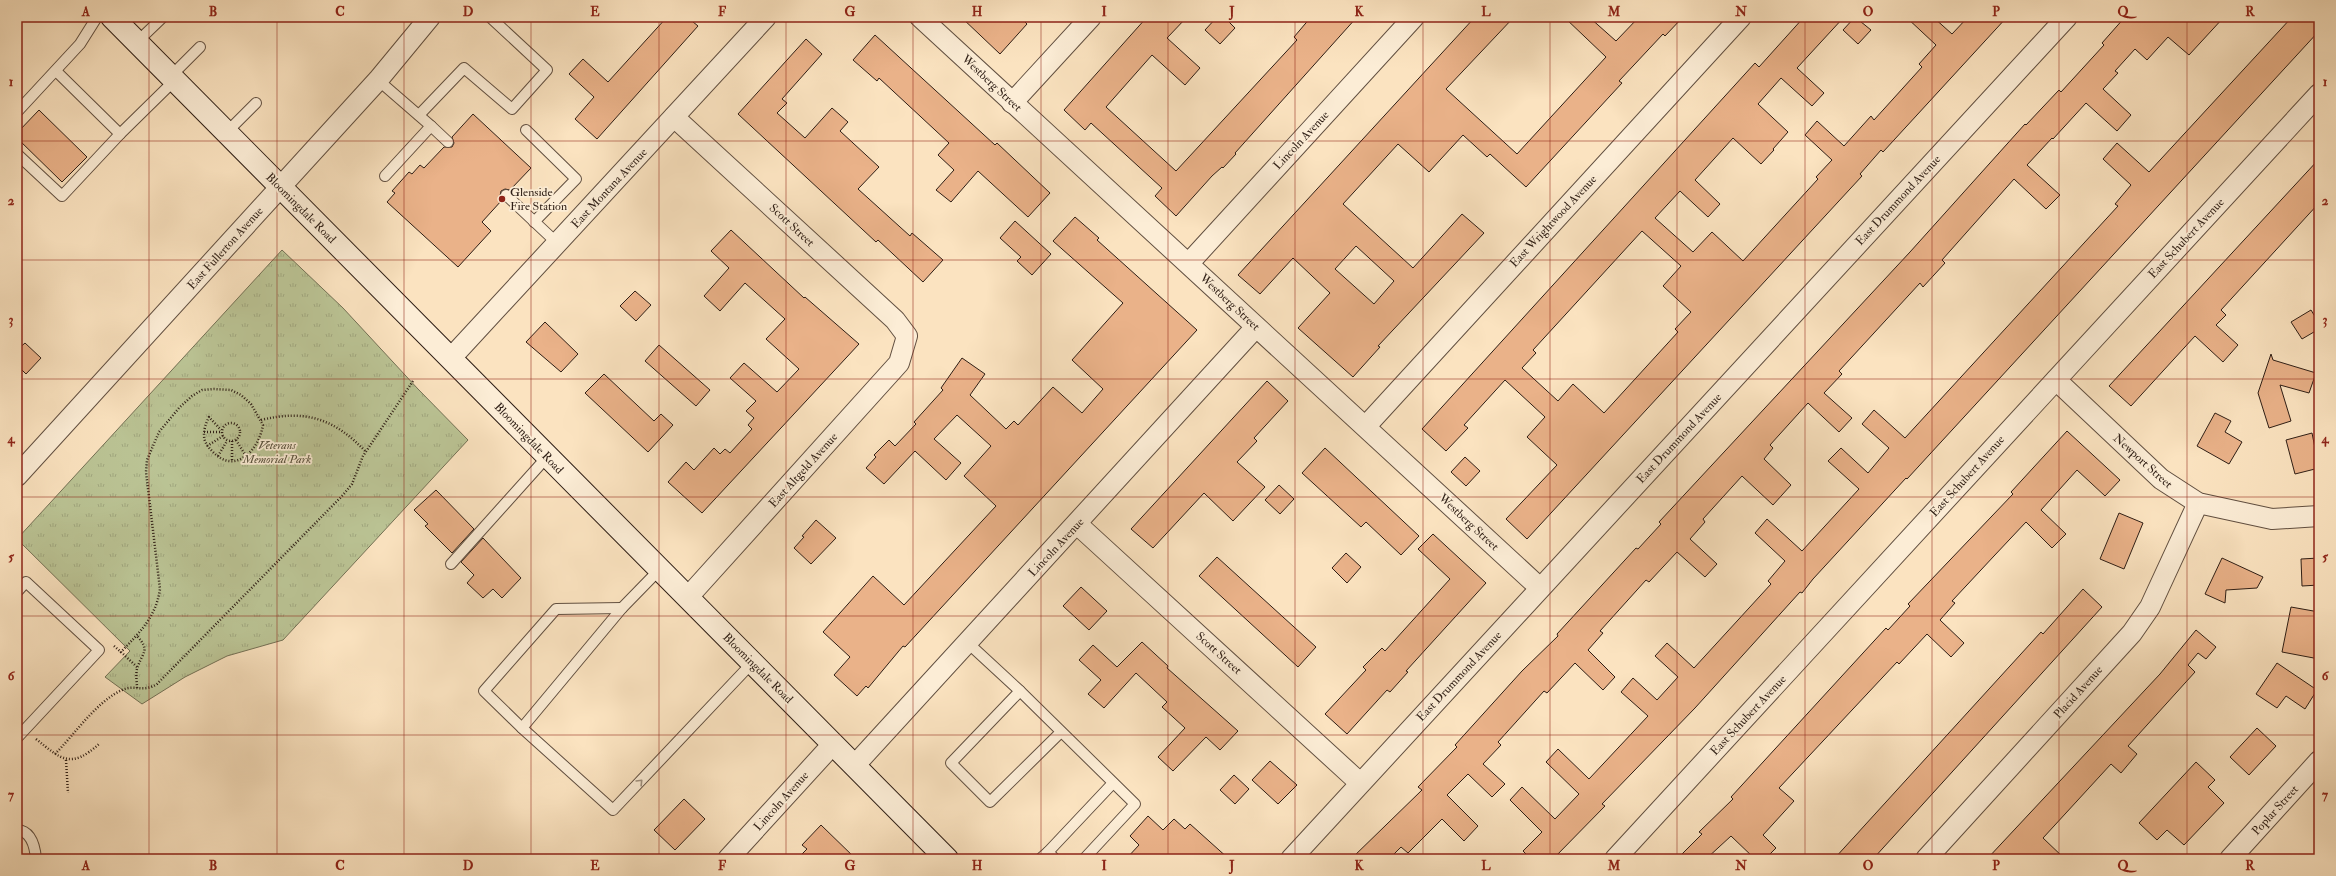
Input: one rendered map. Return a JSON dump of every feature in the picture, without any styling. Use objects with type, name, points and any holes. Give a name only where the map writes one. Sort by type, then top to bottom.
[{"type":"main road","name":"Bloomingdale Road","points":[[112,17],[947,859]]},
{"type":"street","name":"East Fullerton Avenue","points":[[17,476],[281,188],[378,80],[430,17]]},
{"type":"street","name":"East Montana Avenue","points":[[451,358],[766,17]]},
{"type":"street","name":"Westberg Street","points":[[920,17],[1256,327],[1366,426],[1540,588]]},
{"type":"street","points":[[1012,103],[1091,17]]},
{"type":"street","name":"Lincoln Avenue","points":[[1188,263],[1414,17]]},
{"type":"street","name":"East Wrightwood Avenue","points":[[1366,426],[1741,17]]},
{"type":"street","name":"East Drummond Avenue","points":[[1291,859],[1360,782],[2067,17]]},
{"type":"street","name":"East Schubert Avenue","points":[[1615,859],[2319,94]]},
{"type":"street","name":"Scott Street","points":[[674,117],[895,320],[907,336]]},
{"type":"street","name":"Lincoln Avenue","points":[[855,766],[1256,327]]},
{"type":"street","name":"East Altgeld Avenue","points":[[688,598],[899,364],[907,336]]},
{"type":"street","name":"Newport Street","points":[[2056,380],[2161,479],[2198,503],[2272,519],[2319,516]]},
{"type":"street","name":"Placid Avenue","points":[[1926,859],[2132,633],[2150,607],[2198,503]]},
{"type":"street","name":"Scott Street","points":[[1077,524],[1360,782]]},
{"type":"street","name":"Lincoln Avenue","points":[[728,859],[833,744]]},
{"type":"street","name":"Poplar Street","points":[[2230,859],[2319,761]]},
{"type":"lane","points":[[17,112],[80,44],[97,17]]},
{"type":"lane","points":[[138,42],[163,17]]},
{"type":"lane","points":[[419,115],[464,68],[512,109],[547,70],[490,17]]},
{"type":"lane","points":[[17,154],[62,196],[173,78],[200,47]]},
{"type":"lane","points":[[56,71],[120,134]]},
{"type":"lane","points":[[378,80],[448,142]]},
{"type":"lane","points":[[226,133],[256,103]]},
{"type":"lane","points":[[385,176],[431,126]]},
{"type":"lane","points":[[526,130],[576,178],[534,222]]},
{"type":"lane","points":[[506,195],[558,243]]},
{"type":"lane","points":[[451,564],[547,457]]},
{"type":"lane","points":[[522,728],[622,608],[660,569]]},
{"type":"lane","points":[[17,592],[26,582],[99,650],[17,738]]},
{"type":"lane","points":[[622,608],[556,610],[484,691],[522,728],[613,810],[752,663]]},
{"type":"lane","points":[[968,643],[1020,691],[1135,804],[1084,859]]},
{"type":"lane","points":[[1020,691],[951,763],[990,802],[1062,732]]},
{"type":"lane","points":[[1040,859],[1113,783]]},
{"type":"lane","points":[[17,830],[30,837],[35,848],[36,859]]},
{"type":"lane","points":[[1048,852],[1055,859]]},
{"type":"path","points":[[55,754],[109,699],[121,690],[130,687],[149,689],[157,684],[343,495],[352,484],[366,452],[413,381]]},
{"type":"path","points":[[137,667],[121,652],[149,623],[154,612],[160,589],[146,472],[147,460],[159,432],[192,396],[202,390],[214,388],[231,390],[241,395],[251,404],[263,425],[257,445],[246,456],[232,461],[218,456],[207,446],[204,432],[209,417],[221,431],[222,436],[227,441],[232,441],[236,440],[240,432],[236,424],[227,423],[221,431],[204,432]]},
{"type":"path","points":[[261,420],[293,415],[313,417],[329,422],[350,435],[366,452]]},
{"type":"path","points":[[207,446],[222,436]]},
{"type":"path","points":[[236,440],[246,456]]},
{"type":"path","points":[[218,456],[227,441]]},
{"type":"path","points":[[232,441],[232,461]]},
{"type":"path","points":[[137,636],[144,647],[145,653],[137,667],[137,688]]},
{"type":"path","points":[[25,730],[55,754],[66,760],[74,761],[99,744]]},
{"type":"path","points":[[66,760],[68,794]]},
{"type":"green space","name":"Veterans Memorial Park","points":[[282,250],[343,308],[418,389],[468,440],[283,640],[227,656],[185,677],[142,704],[105,677],[130,651],[17,539]]},
{"type":"building","points":[[667,17],[687,17],[698,26],[597,139],[575,119],[594,97],[569,74],[583,59],[608,82]]},
{"type":"building","points":[[961,17],[1020,17],[1027,24],[1000,54]]},
{"type":"building","points":[[1147,17],[1187,17],[1167,38],[1200,68],[1185,85],[1152,55],[1106,107],[1176,171],[1297,40],[1294,37],[1311,17],[1357,17],[1235,153],[1236,154],[1223,168],[1222,167],[1212,176],[1176,216],[1155,196],[1162,188],[1091,123],[1085,130],[1064,110]]},
{"type":"building","points":[[1217,17],[1224,17],[1235,28],[1220,44],[1205,30]]},
{"type":"building","points":[[1475,17],[1514,17],[1446,89],[1517,154],[1606,57],[1564,17],[1589,17],[1616,41],[1639,17],[1683,17],[1665,36],[1663,34],[1619,81],[1622,83],[1526,187],[1490,154],[1487,157],[1463,135],[1429,172],[1398,144],[1343,204],[1413,268],[1462,214],[1484,233],[1378,346],[1380,347],[1353,377],[1298,328],[1330,293],[1293,258],[1260,294],[1238,275]],"holes":[[[1356,246],[1394,281],[1374,304],[1335,269]]]},
{"type":"building","points":[[1804,17],[1844,17],[1797,68],[1824,93],[1812,106],[1781,78],[1758,104],[1788,132],[1761,164],[1733,138],[1695,180],[1720,204],[1708,217],[1680,191],[1655,218],[1693,252],[1712,232],[1743,261],[1818,179],[1816,177],[1832,160],[1805,135],[1817,121],[1844,146],[1871,116],[1874,120],[1922,67],[1919,64],[1936,45],[1906,17],[1933,17],[1952,34],[1968,17],[2007,17],[1883,152],[1881,150],[1860,174],[1862,176],[1527,539],[1506,519],[1557,465],[1527,437],[1545,417],[1505,380],[1464,425],[1468,428],[1446,451],[1422,429],[1755,63],[1759,67]],"holes":[[[1642,231],[1681,266],[1663,286],[1691,312],[1675,329],[1678,332],[1604,413],[1573,384],[1558,401],[1522,368],[1536,353],[1533,350]]]},
{"type":"building","points":[[1855,17],[1871,30],[1858,44],[1843,30]]},
{"type":"building","points":[[2125,17],[2224,17],[2189,55],[2168,37],[2147,60],[2135,49],[2115,71],[2118,73],[2103,89],[2131,115],[2117,131],[2086,103],[2053,139],[2052,138],[2027,165],[2060,195],[2046,209],[2014,179],[1942,260],[1945,263],[1923,287],[1920,283],[1839,371],[1842,374],[1824,393],[1852,418],[1839,432],[1808,403],[1770,445],[1773,448],[1764,459],[1791,485],[1773,505],[1742,476],[1703,519],[1705,522],[1690,539],[1717,564],[1705,577],[1677,552],[1649,582],[1646,580],[1600,631],[1603,633],[1588,650],[1615,677],[1603,690],[1575,663],[1547,693],[1544,691],[1498,742],[1501,745],[1483,764],[1505,784],[1492,797],[1468,774],[1447,795],[1478,826],[1464,841],[1442,819],[1408,853],[1401,847],[1389,859],[1351,859],[1422,790],[1418,787],[1457,747],[1455,745],[1522,671],[1558,636],[1557,634],[1636,548],[1638,549],[1661,524],[1659,522],[1910,252],[2025,124],[2026,125],[2059,90],[2061,92],[2104,45],[2102,43]]},
{"type":"building","points":[[2292,17],[2319,17],[2319,31],[1907,479],[1906,478],[1813,579],[1802,593],[1800,592],[1695,708],[1602,804],[1605,806],[1553,859],[1531,859],[1523,851],[1542,832],[1510,800],[1522,787],[1555,819],[1579,794],[1546,762],[1558,749],[1589,779],[1648,716],[1621,692],[1633,678],[1657,700],[1678,677],[1655,656],[1667,643],[1694,668],[1771,584],[1768,581],[1785,561],[1755,533],[1767,519],[1802,551],[1859,489],[1828,461],[1841,448],[1868,473],[1889,448],[1862,424],[1874,410],[1905,438],[2118,206],[2115,204],[2131,185],[2103,159],[2117,143],[2149,172]]},
{"type":"building","points":[[875,35],[995,145],[997,143],[1050,193],[1028,217],[978,171],[951,202],[936,190],[954,170],[938,155],[949,143],[879,78],[877,81],[853,60]]},
{"type":"building","points":[[806,39],[822,54],[782,99],[787,103],[777,113],[805,138],[832,108],[848,122],[840,131],[879,167],[858,189],[910,236],[912,233],[943,260],[923,282],[878,240],[876,242],[738,114]]},
{"type":"building","points":[[39,110],[87,157],[62,182],[17,138],[17,133]]},
{"type":"building","points":[[473,114],[531,168],[510,190],[505,189],[501,191],[500,196],[502,200],[482,222],[491,231],[458,267],[387,202],[395,193],[392,191],[409,172],[412,174],[420,165],[424,168],[444,147],[452,147],[454,143],[452,137]]},
{"type":"building","points":[[2319,159],[2319,203],[2221,310],[2226,315],[2216,325],[2238,345],[2223,362],[2195,336],[2131,406],[2109,386]]},
{"type":"building","points":[[1075,217],[1099,238],[1097,240],[1197,330],[905,647],[903,646],[868,688],[866,686],[857,696],[834,675],[850,657],[823,632],[873,576],[904,605],[996,506],[964,476],[991,446],[957,415],[934,439],[961,463],[946,480],[915,451],[884,484],[866,468],[876,457],[874,455],[889,440],[895,446],[916,424],[914,422],[943,390],[941,388],[962,358],[985,374],[970,395],[1006,429],[1014,421],[1018,425],[1053,387],[1082,413],[1103,389],[1072,360],[1123,303],[1053,241]]},
{"type":"building","points":[[1015,221],[1051,254],[1032,275],[1017,261],[1021,257],[1000,238]]},
{"type":"building","points":[[731,230],[804,298],[805,297],[859,344],[702,513],[668,482],[686,462],[694,470],[714,448],[720,454],[725,449],[730,453],[752,429],[748,425],[754,418],[746,411],[756,401],[730,378],[744,363],[777,392],[799,369],[766,339],[785,319],[745,283],[720,311],[704,296],[729,268],[711,251]]},
{"type":"building","points":[[635,291],[651,305],[636,321],[620,306]]},
{"type":"building","points":[[2311,310],[2319,323],[2319,329],[2302,339],[2291,322]]},
{"type":"building","points":[[545,322],[578,354],[561,372],[526,342]]},
{"type":"building","points":[[25,343],[41,358],[26,374],[17,365],[17,350]]},
{"type":"building","points":[[659,345],[710,390],[696,406],[645,361]]},
{"type":"building","points":[[2271,354],[2273,360],[2316,373],[2309,393],[2280,385],[2291,421],[2269,428],[2258,393]]},
{"type":"building","points":[[604,374],[654,421],[661,414],[673,425],[648,452],[585,393]]},
{"type":"building","points":[[1267,381],[1288,401],[1254,438],[1257,441],[1237,462],[1265,487],[1233,521],[1204,493],[1153,548],[1131,529]]},
{"type":"building","points":[[2215,413],[2231,421],[2225,432],[2242,442],[2229,464],[2197,446]]},
{"type":"building","points":[[2067,431],[2120,480],[2105,496],[2077,470],[2041,510],[2066,534],[2052,548],[2026,522],[1994,556],[1952,601],[1955,603],[1940,620],[1964,643],[1951,657],[1927,634],[1899,664],[1897,662],[1779,788],[1794,801],[1763,835],[1776,848],[1765,859],[1755,859],[1731,836],[1706,859],[1677,859],[1702,834],[1699,832],[1733,799],[1731,797],[1874,641],[1886,628],[1888,630],[1910,606],[1908,604],[2013,494],[2011,492]]},
{"type":"building","points":[[2312,433],[2319,468],[2295,474],[2286,440]]},
{"type":"building","points":[[1325,448],[1419,536],[1401,555],[1366,522],[1361,527],[1302,473]]},
{"type":"building","points":[[1465,457],[1480,471],[1466,486],[1451,472]]},
{"type":"building","points":[[1279,485],[1294,499],[1280,514],[1265,500]]},
{"type":"building","points":[[436,490],[474,529],[452,553],[425,526],[428,524],[414,510]]},
{"type":"building","points":[[2119,513],[2143,523],[2124,569],[2100,559]]},
{"type":"building","points":[[816,520],[836,538],[811,564],[794,548]]},
{"type":"building","points":[[1433,534],[1486,583],[1406,671],[1408,672],[1390,692],[1387,690],[1347,734],[1325,714],[1366,670],[1363,667],[1382,648],[1385,651],[1450,579],[1418,549]]},
{"type":"building","points":[[483,538],[521,578],[502,598],[493,589],[483,598],[467,583],[474,575],[461,562]]},
{"type":"building","points":[[1346,553],[1361,567],[1347,583],[1332,568]]},
{"type":"building","points":[[1217,557],[1316,647],[1298,667],[1199,576]]},
{"type":"building","points":[[2222,558],[2263,577],[2257,588],[2226,590],[2225,603],[2205,594]]},
{"type":"building","points":[[2319,558],[2319,585],[2302,586],[2301,559]]},
{"type":"building","points":[[1081,587],[1107,611],[1089,630],[1063,606]]},
{"type":"building","points":[[2083,589],[2102,607],[1873,859],[1834,859],[2041,632],[2043,634]]},
{"type":"building","points":[[2291,607],[2319,612],[2319,659],[2282,652]]},
{"type":"building","points":[[2196,630],[2216,647],[2206,659],[2198,653],[2188,665],[2195,672],[2128,746],[2137,754],[2121,773],[2111,764],[2043,838],[2065,859],[1987,859],[2160,674]]},
{"type":"building","points":[[1142,642],[1168,666],[1167,668],[1238,731],[1220,750],[1206,737],[1173,771],[1158,757],[1185,728],[1162,707],[1167,702],[1136,673],[1104,708],[1088,694],[1101,680],[1079,660],[1093,645],[1117,667]]},
{"type":"building","points":[[2277,663],[2317,690],[2305,709],[2286,696],[2277,708],[2256,694]]},
{"type":"building","points":[[2257,728],[2276,746],[2249,775],[2230,757]]},
{"type":"building","points":[[1270,761],[1297,785],[1278,804],[1252,780]]},
{"type":"building","points":[[2196,762],[2215,780],[2208,787],[2224,803],[2184,845],[2167,830],[2157,840],[2139,823]]},
{"type":"building","points":[[1234,775],[1249,789],[1235,804],[1220,790]]},
{"type":"building","points":[[684,799],[705,819],[675,850],[654,830]]},
{"type":"building","points":[[1148,816],[1163,830],[1174,819],[1185,829],[1190,824],[1229,859],[1126,859],[1139,845],[1130,836]]},
{"type":"building","points":[[821,825],[856,859],[797,859],[807,849],[802,845]]},
{"type":"place","name":"Glenside Fire Station","points":[[502,199]]}]
